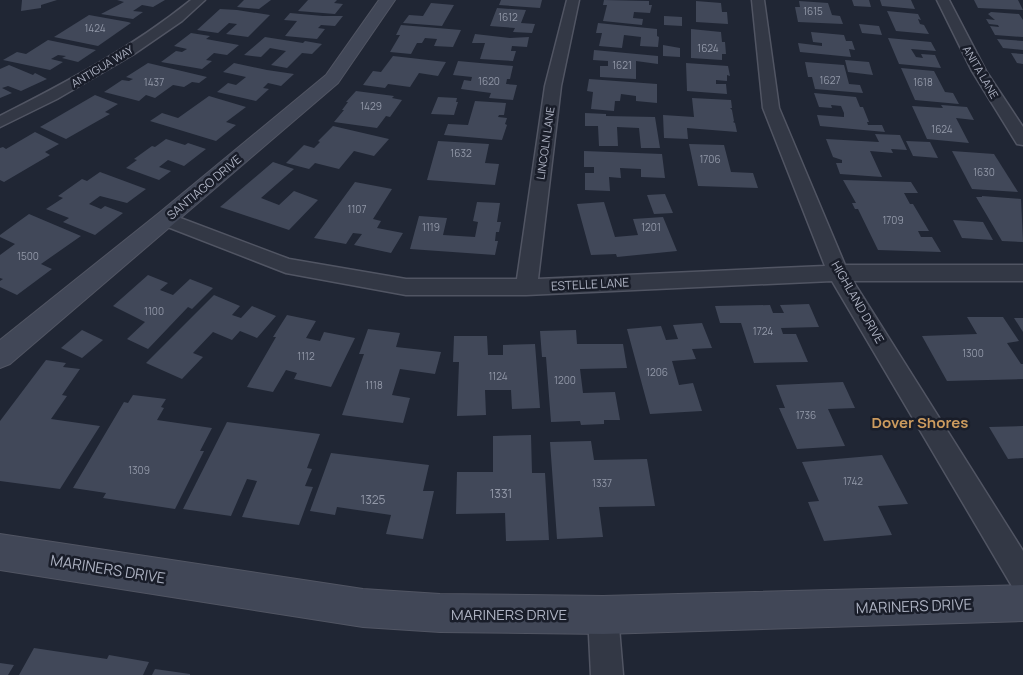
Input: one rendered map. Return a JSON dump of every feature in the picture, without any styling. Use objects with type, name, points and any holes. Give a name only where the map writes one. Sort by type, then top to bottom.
[{"type":"street","name":"ANTIGUA WAY","points":[[0,122],[82,79],[149,37],[199,0]]},
{"type":"street","name":"SANTIAGO DRIVE","points":[[0,356],[167,219],[332,79],[387,0]]},
{"type":"street","name":"LINCOLN LANE","points":[[526,287],[553,86],[574,0]]},
{"type":"street","name":"HIGHLAND DRIVE","points":[[758,0],[771,108],[838,273],[1023,578]]},
{"type":"street","name":"ANITA LANE","points":[[943,0],[979,71],[1023,140]]},
{"type":"street","name":"ESTELLE LANE","points":[[167,219],[286,266],[406,287],[526,287],[838,273],[1023,273]]},
{"type":"street","name":"MARINERS DRIVE","points":[[0,552],[363,608],[440,614],[602,614],[1023,602]]},
{"type":"street","points":[[602,614],[607,675]]},
{"type":"building","points":[[22,0],[57,0],[41,5],[41,8],[21,11]]},
{"type":"building","points":[[117,0],[165,0],[153,7],[142,5],[133,11],[143,12],[133,19],[101,14],[124,2]]},
{"type":"building","points":[[244,0],[271,0],[259,9],[237,7]]},
{"type":"building","points":[[308,0],[337,0],[334,3],[343,4],[335,14],[298,11]]},
{"type":"building","points":[[501,0],[542,0],[540,8],[499,5]]},
{"type":"building","points":[[604,0],[649,1],[649,5],[652,5],[650,13],[634,12],[633,18],[643,19],[642,25],[603,21],[607,5],[603,5]]},
{"type":"building","points":[[852,0],[869,0],[871,7],[854,6]]},
{"type":"building","points":[[880,0],[911,0],[915,9],[882,6]]},
{"type":"building","points":[[974,0],[1018,0],[1023,10],[978,8]]},
{"type":"building","points":[[696,1],[721,3],[722,12],[727,12],[728,24],[696,22]]},
{"type":"building","points":[[799,1],[828,3],[832,15],[840,16],[843,24],[798,22],[795,7],[800,7]]},
{"type":"building","points":[[431,3],[454,5],[442,26],[403,23],[409,15],[423,16]]},
{"type":"building","points":[[497,8],[526,10],[521,23],[535,24],[532,33],[513,32],[515,28],[490,26]]},
{"type":"building","points":[[220,9],[270,15],[248,37],[226,34],[237,24],[229,23],[218,33],[197,30]]},
{"type":"building","points":[[887,11],[918,14],[921,20],[918,19],[920,24],[924,25],[929,34],[896,31]]},
{"type":"building","points":[[991,12],[1019,14],[1023,20],[1023,37],[995,35],[990,26],[999,27],[998,25],[989,24],[986,19],[995,20],[988,14]]},
{"type":"building","points":[[290,13],[343,16],[335,26],[321,25],[318,28],[325,29],[317,39],[285,36],[297,21],[284,20]]},
{"type":"building","points":[[89,15],[131,23],[98,46],[54,37]]},
{"type":"building","points":[[664,16],[682,17],[682,26],[664,25]]},
{"type":"building","points":[[598,23],[657,29],[657,36],[659,37],[658,47],[640,46],[641,37],[624,35],[622,48],[599,46],[602,33],[596,33]]},
{"type":"building","points":[[859,24],[879,26],[882,35],[862,33]]},
{"type":"building","points":[[401,25],[461,30],[453,47],[434,46],[437,39],[425,38],[422,43],[417,43],[411,54],[390,52],[400,35],[396,35]]},
{"type":"building","points":[[691,29],[721,32],[722,42],[725,42],[726,54],[722,54],[722,60],[691,58]]},
{"type":"building","points":[[811,32],[844,35],[846,41],[852,41],[855,50],[849,49],[851,57],[800,52],[798,43],[822,46],[822,43],[813,42]]},
{"type":"building","points":[[191,33],[210,36],[206,39],[239,45],[227,55],[214,53],[206,60],[212,61],[202,69],[161,62],[176,51],[182,52],[187,49],[174,46]]},
{"type":"building","points":[[475,34],[510,38],[529,37],[527,47],[512,46],[511,51],[516,51],[513,61],[480,59],[485,43],[472,43]]},
{"type":"building","points":[[265,37],[322,44],[312,54],[302,53],[287,68],[271,65],[286,51],[270,48],[261,57],[244,55]]},
{"type":"building","points":[[888,38],[931,42],[936,51],[911,49],[916,57],[923,58],[921,54],[935,55],[941,68],[899,64]]},
{"type":"building","points":[[997,39],[1023,41],[1023,50],[1003,48]]},
{"type":"building","points":[[48,40],[96,50],[78,62],[62,58],[66,56],[58,55],[51,59],[63,62],[50,70],[3,60],[17,52],[26,54]]},
{"type":"building","points":[[663,45],[680,48],[680,57],[663,56]]},
{"type":"building","points":[[594,50],[658,56],[658,64],[636,61],[636,79],[600,77],[600,66],[608,66],[608,61],[593,60]]},
{"type":"building","points":[[1011,53],[1023,54],[1023,64],[1017,63]]},
{"type":"building","points":[[393,56],[446,62],[438,76],[419,73],[410,87],[388,84],[385,88],[363,85],[373,71],[381,72]]},
{"type":"building","points":[[845,60],[869,62],[873,75],[848,72]]},
{"type":"building","points":[[458,61],[513,66],[510,79],[507,79],[506,84],[517,85],[513,100],[489,98],[491,93],[461,89],[464,80],[471,81],[472,77],[453,75]]},
{"type":"building","points":[[805,62],[844,65],[849,84],[860,85],[863,93],[815,89],[812,77],[808,77]]},
{"type":"building","points":[[148,63],[207,77],[199,83],[192,82],[184,87],[173,85],[155,98],[146,95],[139,101],[104,92],[122,80],[129,81],[133,79],[126,77]]},
{"type":"building","points":[[234,63],[294,74],[281,86],[268,83],[263,88],[269,89],[256,101],[217,92],[228,83],[236,85],[246,77],[223,72]]},
{"type":"building","points":[[686,63],[728,66],[730,76],[727,75],[727,81],[716,80],[716,84],[726,84],[727,94],[687,91]]},
{"type":"building","points":[[9,65],[47,79],[21,91],[8,86],[2,88],[12,93],[0,98],[0,69]]},
{"type":"building","points":[[901,68],[934,71],[945,92],[953,93],[959,104],[915,100]]},
{"type":"building","points":[[589,79],[657,84],[657,103],[636,101],[636,96],[621,94],[620,101],[615,101],[614,111],[591,109],[593,92],[587,91]]},
{"type":"building","points":[[356,91],[394,96],[392,98],[402,100],[390,117],[386,116],[377,128],[334,122],[344,110],[342,110],[348,102],[346,102]]},
{"type":"building","points":[[814,93],[856,97],[860,107],[863,107],[869,122],[867,122],[868,125],[882,125],[885,132],[820,126],[817,115],[844,117],[844,113],[841,106],[831,105],[832,108],[819,107]]},
{"type":"building","points":[[95,95],[118,104],[105,112],[110,114],[66,139],[40,127]]},
{"type":"building","points":[[209,96],[246,107],[226,122],[236,125],[216,141],[150,121],[162,113],[178,118]]},
{"type":"building","points":[[438,97],[457,98],[456,102],[458,102],[454,115],[431,114]]},
{"type":"building","points":[[692,98],[731,100],[732,108],[730,108],[737,132],[687,128],[688,139],[664,138],[663,115],[694,117]]},
{"type":"building","points":[[475,101],[506,103],[504,115],[499,115],[498,117],[507,118],[505,124],[507,125],[502,140],[444,135],[448,124],[468,125]]},
{"type":"building","points":[[941,105],[967,107],[974,120],[956,118],[969,143],[927,139],[912,106],[943,108]]},
{"type":"building","points":[[585,113],[606,114],[606,116],[655,117],[660,148],[641,148],[639,128],[617,127],[618,146],[599,146],[598,126],[585,126]]},
{"type":"building","points":[[333,126],[389,139],[374,156],[354,151],[339,169],[315,163],[309,169],[286,163],[304,145],[314,148],[320,142],[318,141]]},
{"type":"building","points":[[35,132],[59,144],[45,152],[50,155],[4,182],[0,180],[0,148],[6,149]]},
{"type":"building","points":[[875,134],[900,135],[907,150],[891,149],[893,153],[870,151],[882,177],[840,174],[836,163],[842,163],[842,160],[833,157],[826,139],[879,142]]},
{"type":"building","points":[[166,139],[206,149],[184,166],[168,160],[159,167],[171,171],[159,180],[126,168],[137,160],[134,159]]},
{"type":"building","points":[[438,141],[489,144],[485,163],[499,164],[495,185],[427,180]]},
{"type":"building","points":[[906,141],[930,142],[938,158],[913,156]]},
{"type":"building","points":[[689,144],[724,145],[731,172],[753,173],[758,188],[698,186]]},
{"type":"building","points":[[584,151],[662,154],[665,178],[641,177],[641,169],[620,168],[621,178],[609,177],[610,191],[585,190],[585,173],[594,173],[594,167],[584,167]]},
{"type":"building","points":[[952,151],[994,154],[1018,192],[972,189]]},
{"type":"building","points":[[273,162],[294,169],[261,198],[279,205],[294,191],[318,200],[289,230],[220,207]]},
{"type":"building","points":[[100,172],[146,189],[127,203],[100,196],[89,204],[101,209],[105,206],[123,213],[95,235],[63,222],[69,218],[46,209],[63,198],[58,196],[82,179],[87,181]]},
{"type":"building","points":[[843,180],[911,182],[918,193],[904,193],[929,231],[918,231],[921,237],[932,237],[941,252],[878,250],[858,209],[855,209],[852,203],[856,203]]},
{"type":"building","points":[[355,182],[392,189],[373,219],[381,221],[377,228],[403,233],[391,253],[354,245],[362,234],[353,233],[346,244],[314,238]]},
{"type":"building","points":[[665,194],[673,213],[654,214],[647,195]]},
{"type":"building","points":[[976,197],[1021,199],[1023,242],[1002,241]]},
{"type":"building","points":[[477,202],[500,203],[497,222],[501,222],[499,232],[496,232],[495,241],[498,241],[495,255],[410,249],[419,216],[447,218],[443,235],[475,237],[478,222],[473,221]]},
{"type":"building","points":[[604,202],[615,237],[638,235],[633,219],[663,217],[677,251],[617,257],[616,254],[591,255],[577,204]]},
{"type":"building","points":[[29,214],[81,236],[41,264],[52,269],[17,295],[0,287],[0,281],[3,279],[0,278],[0,255],[15,244],[0,237],[0,235]]},
{"type":"building","points":[[953,220],[983,222],[993,240],[962,238]]},
{"type":"building","points":[[148,275],[168,283],[160,290],[173,295],[190,279],[213,288],[192,309],[188,307],[148,349],[127,339],[145,322],[113,306]]},
{"type":"building","points":[[214,295],[240,306],[232,315],[241,318],[252,306],[276,316],[257,338],[240,331],[232,340],[213,332],[193,353],[203,357],[182,379],[146,363]]},
{"type":"building","points":[[809,304],[819,327],[781,328],[783,334],[796,334],[808,362],[754,363],[741,323],[720,323],[715,306],[770,305],[773,313],[784,313],[780,305]]},
{"type":"building","points":[[287,315],[316,321],[306,338],[320,341],[324,332],[355,338],[331,387],[294,379],[297,373],[286,370],[273,392],[247,387],[276,337],[273,337]]},
{"type":"building","points":[[967,317],[1003,317],[1019,341],[1007,343],[1021,364],[1023,364],[1023,379],[947,381],[922,336],[977,334]]},
{"type":"building","points":[[1014,318],[1023,318],[1023,332]]},
{"type":"building","points":[[702,323],[712,348],[692,349],[696,359],[672,361],[679,385],[693,383],[702,411],[650,414],[627,329],[661,326],[666,340],[678,339],[673,325]]},
{"type":"building","points":[[368,329],[400,333],[396,347],[441,352],[435,374],[400,369],[392,395],[410,398],[403,423],[342,415],[364,354],[359,354]]},
{"type":"building","points":[[82,330],[103,340],[82,358],[61,348]]},
{"type":"building","points":[[576,330],[577,344],[623,344],[627,368],[580,369],[583,393],[615,392],[620,420],[604,420],[604,424],[581,425],[580,421],[551,422],[546,357],[542,357],[540,331]]},
{"type":"building","points":[[454,336],[487,336],[488,355],[503,355],[503,345],[535,344],[540,408],[512,409],[511,390],[485,390],[486,415],[457,416],[459,362],[453,362]]},
{"type":"building","points":[[46,360],[66,363],[63,367],[80,369],[62,395],[67,396],[51,419],[100,426],[60,489],[0,481],[0,421]]},
{"type":"building","points":[[843,382],[855,408],[828,409],[845,446],[797,449],[779,408],[785,408],[776,385]]},
{"type":"building","points":[[133,395],[166,399],[161,407],[164,408],[157,420],[212,428],[200,451],[204,451],[175,509],[103,498],[106,493],[73,488],[124,402],[128,403]]},
{"type":"building","points":[[227,422],[320,434],[307,468],[312,469],[305,486],[313,487],[299,525],[242,517],[257,481],[247,479],[231,516],[183,509]]},
{"type":"building","points":[[1023,426],[1023,458],[1008,459],[989,427]]},
{"type":"building","points":[[531,435],[532,473],[545,473],[549,540],[506,541],[505,513],[456,514],[457,472],[493,472],[493,436]]},
{"type":"building","points":[[591,441],[594,460],[647,459],[655,506],[599,507],[603,537],[557,539],[550,442]]},
{"type":"building","points":[[331,453],[429,465],[423,491],[434,491],[423,539],[386,534],[391,515],[337,507],[335,515],[310,511]]},
{"type":"building","points":[[882,455],[908,504],[878,506],[892,535],[824,541],[808,502],[819,501],[802,462]]},
{"type":"building","points":[[34,648],[107,659],[109,655],[149,662],[143,675],[19,675]]},
{"type":"building","points":[[0,663],[14,665],[8,675],[0,675]]},
{"type":"building","points":[[155,669],[190,674],[190,675],[152,675]]},
{"type":"district","name":"Dover Shores","points":[[920,422]]}]
